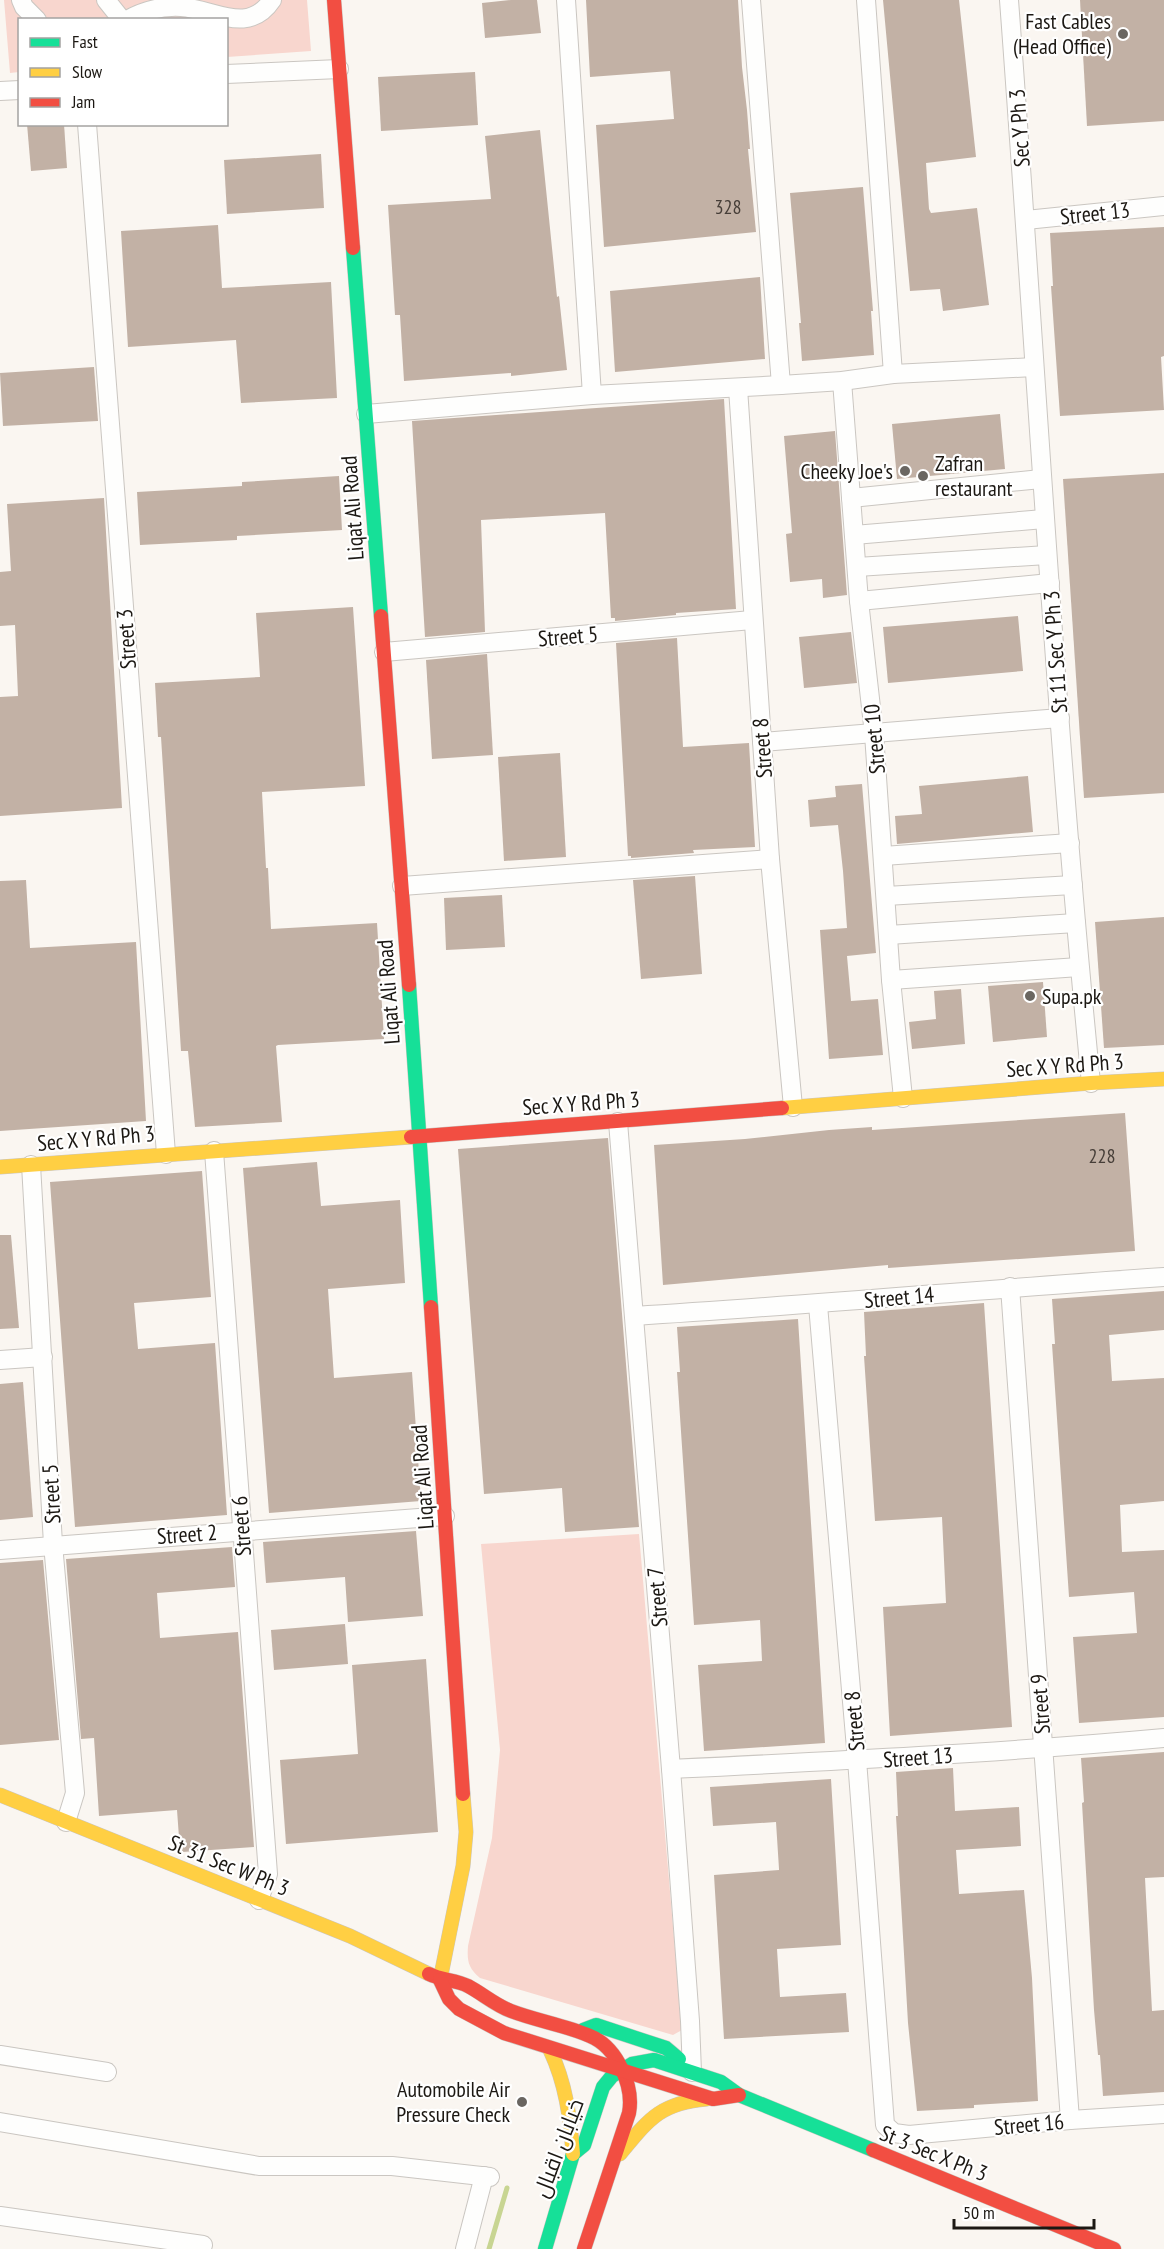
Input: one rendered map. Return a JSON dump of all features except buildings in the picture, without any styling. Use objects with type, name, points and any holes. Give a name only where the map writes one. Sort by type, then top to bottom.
[{"type":"street","points":[[21,0],[24,7],[35,18]]},
{"type":"street","points":[[106,0],[120,18]]},
{"type":"street","points":[[132,18],[151,11],[182,7],[238,20],[259,13],[272,0]]},
{"type":"street","name":"Liqat Ali Road","points":[[334,0],[402,886],[466,1832],[463,1866],[440,1980]]},
{"type":"street","points":[[566,0],[592,395]]},
{"type":"street","points":[[751,0],[781,385]]},
{"type":"street","points":[[867,0],[893,374]]},
{"type":"street","name":"Sec Y Ph 3","points":[[1009,0],[1026,220]]},
{"type":"street","points":[[228,74],[339,69]]},
{"type":"street","points":[[0,91],[18,90]]},
{"type":"street","name":"Street 3","points":[[87,126],[166,1154]]},
{"type":"street","name":"Street 13","points":[[1026,220],[1164,207]]},
{"type":"street","name":"St 11 Sec Y Ph 3","points":[[1026,220],[1044,519],[1079,968],[1091,1083]]},
{"type":"street","points":[[366,414],[592,395],[738,388],[842,381],[893,374],[1034,367]]},
{"type":"street","name":"Street 10","points":[[842,381],[854,535],[874,734],[891,980],[903,1098]]},
{"type":"street","name":"Street 8","points":[[738,388],[770,859],[793,1107]]},
{"type":"street","points":[[851,498],[1041,479]]},
{"type":"street","points":[[854,535],[1044,519]]},
{"type":"street","points":[[857,567],[1047,555]]},
{"type":"street","points":[[860,601],[1050,584]]},
{"type":"street","name":"Street 5","points":[[384,652],[752,620]]},
{"type":"street","points":[[762,742],[1060,718]]},
{"type":"street","points":[[883,856],[1070,843]]},
{"type":"street","points":[[402,886],[770,859]]},
{"type":"street","points":[[886,896],[1073,885]]},
{"type":"street","points":[[888,934],[1076,923]]},
{"type":"street","points":[[891,980],[1079,968]]},
{"type":"street","name":"Sec X Y Rd Ph 3","points":[[0,1167],[1164,1079]]},
{"type":"street","name":"Street 7","points":[[618,1122],[671,1769],[690,2021],[690,2071]]},
{"type":"street","name":"Street 6","points":[[214,1150],[268,1874],[259,1900]]},
{"type":"street","name":"Street 5","points":[[31,1164],[53,1544],[75,1793],[66,1822]]},
{"type":"street","name":"Street 14","points":[[635,1316],[818,1305],[1010,1287],[1164,1277]]},
{"type":"street","name":"Street 9","points":[[1010,1287],[1070,2120]]},
{"type":"street","name":"Street 8","points":[[818,1305],[857,1760],[882,2107],[885,2125],[894,2133]]},
{"type":"street","points":[[0,1360],[43,1357]]},
{"type":"street","name":"Street 2","points":[[0,1550],[53,1544],[445,1516]]},
{"type":"street","name":"Street 13","points":[[671,1769],[1044,1749],[1164,1738]]},
{"type":"street","name":"St 31 Sec W Ph 3","points":[[0,1795],[350,1936],[440,1980],[466,1985],[489,2001],[510,2011],[592,2036],[621,2069]]},
{"type":"street","points":[[440,1980],[450,2001],[460,2010],[492,2028],[550,2050],[566,2051],[713,2099]]},
{"type":"street","points":[[577,2032],[596,2025],[655,2044],[675,2054],[690,2071]]},
{"type":"street","points":[[550,2050],[568,2094],[573,2154]]},
{"type":"street","points":[[0,2055],[107,2072]]},
{"type":"street","name":"St 3 Sec X Ph 3","points":[[621,2069],[637,2062],[654,2060],[721,2082],[739,2095],[1114,2249]]},
{"type":"street","points":[[584,2249],[626,2121],[631,2099],[630,2088],[621,2069]]},
{"type":"street","name":"خیابان اقبال","points":[[545,2249],[573,2154],[584,2145],[606,2081],[621,2069]]},
{"type":"street","points":[[612,2163],[639,2131],[661,2112],[680,2102],[739,2095]]},
{"type":"street","name":"Street 16","points":[[894,2133],[909,2135],[1164,2114]]},
{"type":"street","points":[[0,2122],[259,2166],[392,2166],[487,2176],[465,2249]]},
{"type":"street","points":[[886,2157],[894,2133]]},
{"type":"street","points":[[0,2216],[203,2245]]},
{"type":"shaded area","points":[[4,0],[307,0],[311,51],[228,57],[228,18],[18,18],[18,72],[10,73]]},
{"type":"shaded area","points":[[639,1534],[682,2030],[673,2035],[480,1978],[469,1964],[468,1956],[468,1946],[492,1838],[500,1750],[481,1544]]},
{"type":"waterway","points":[[489,2249],[507,2188]]},
{"type":"traffic: fast","points":[[353,248],[381,616]]},
{"type":"traffic: fast","points":[[409,985],[431,1307]]},
{"type":"traffic: fast","points":[[583,2030],[596,2025],[666,2048],[679,2059]]},
{"type":"traffic: fast","points":[[545,2249],[573,2154],[584,2145],[603,2087],[612,2076],[632,2064],[654,2060],[721,2082],[739,2095],[873,2150]]},
{"type":"traffic: slow","points":[[782,1108],[1164,1079]]},
{"type":"traffic: slow","points":[[0,1167],[411,1137]]},
{"type":"traffic: slow","points":[[440,1980],[463,1866],[466,1832],[463,1794]]},
{"type":"traffic: slow","points":[[0,1795],[350,1936],[429,1974]]},
{"type":"traffic: slow","points":[[550,2050],[560,2075],[566,2101],[573,2154]]},
{"type":"traffic: slow","points":[[620,2154],[648,2122],[666,2109],[678,2104],[707,2099]]},
{"type":"traffic: jam","points":[[334,0],[353,248]]},
{"type":"traffic: jam","points":[[381,616],[409,985]]},
{"type":"traffic: jam","points":[[411,1137],[782,1108]]},
{"type":"traffic: jam","points":[[431,1307],[463,1794]]},
{"type":"traffic: jam","points":[[429,1974],[468,1986],[511,2011],[590,2036],[600,2041],[622,2068],[629,2091],[629,2113],[584,2249]]},
{"type":"traffic: jam","points":[[440,1980],[449,1999],[459,2009],[504,2033],[713,2099],[739,2095]]},
{"type":"traffic: jam","points":[[873,2150],[1114,2249]]},
{"type":"place","name":"Fast Cables (Head Office)","points":[[1123,34]]},
{"type":"place","name":"Cheeky Joe's","points":[[905,471]]},
{"type":"place","name":"Zafran restaurant","points":[[923,476]]},
{"type":"place","name":"Supa.pk","points":[[1030,996]]},
{"type":"place","name":"Automobile Air Pressure Check","points":[[522,2102]]}]
